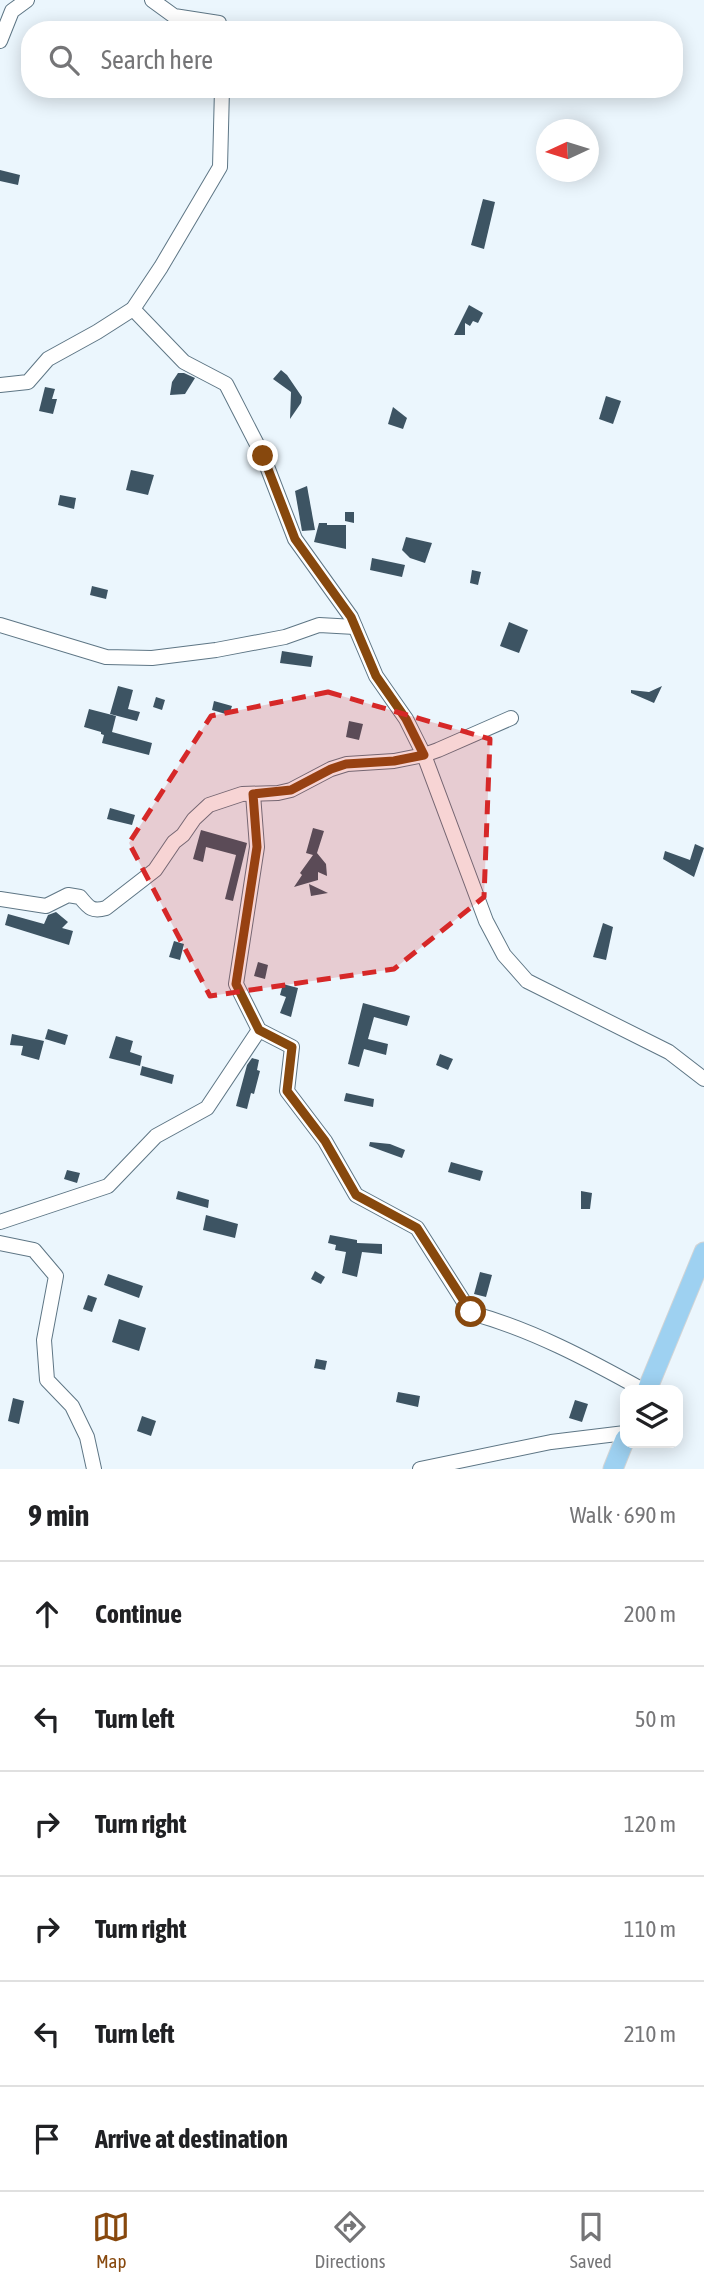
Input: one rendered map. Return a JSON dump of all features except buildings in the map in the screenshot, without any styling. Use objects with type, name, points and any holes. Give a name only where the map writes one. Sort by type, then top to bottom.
[{"type":"highway","points":[[647,1385],[704,1252]]},
{"type":"highway","points":[[613,1469],[621,1448]]},
{"type":"street","points":[[0,41],[12,11],[27,0]]},
{"type":"street","points":[[152,0],[174,16],[206,21]]},
{"type":"street","points":[[0,385],[27,382],[48,359],[133,309],[220,167],[222,98]]},
{"type":"street","points":[[133,309],[184,362],[226,384],[263,456],[295,539],[351,617],[376,676],[406,719],[424,755],[486,921],[504,955],[527,981],[668,1052],[704,1079]]},
{"type":"street","points":[[0,625],[106,657],[152,658],[285,637],[319,625],[355,627]]},
{"type":"street","points":[[0,899],[46,906],[68,895],[80,897],[89,909],[96,911],[106,908],[155,870],[174,842],[209,805],[243,794],[291,790],[346,764],[394,761],[424,755],[511,718]]},
{"type":"street","points":[[253,794],[257,847],[236,984],[259,1030],[292,1047],[287,1091],[325,1141],[356,1195],[417,1228],[471,1312],[500,1320],[636,1385]]},
{"type":"street","points":[[0,1222],[107,1186],[156,1136],[207,1108],[259,1030]]},
{"type":"street","points":[[0,1243],[34,1250],[56,1276],[44,1340],[47,1380],[72,1406],[87,1437],[94,1469]]},
{"type":"street","points":[[421,1469],[551,1442],[620,1434]]},
{"type":"highlighted area","points":[[328,692],[490,739],[484,897],[394,969],[210,996],[129,843],[211,716]]},
{"type":"route","points":[[263,456],[295,539],[351,617],[376,676],[406,719],[424,755],[394,761],[346,764],[291,790],[253,794],[257,847],[236,984],[259,1030],[292,1047],[287,1091],[325,1141],[356,1195],[417,1228],[471,1312]]}]
